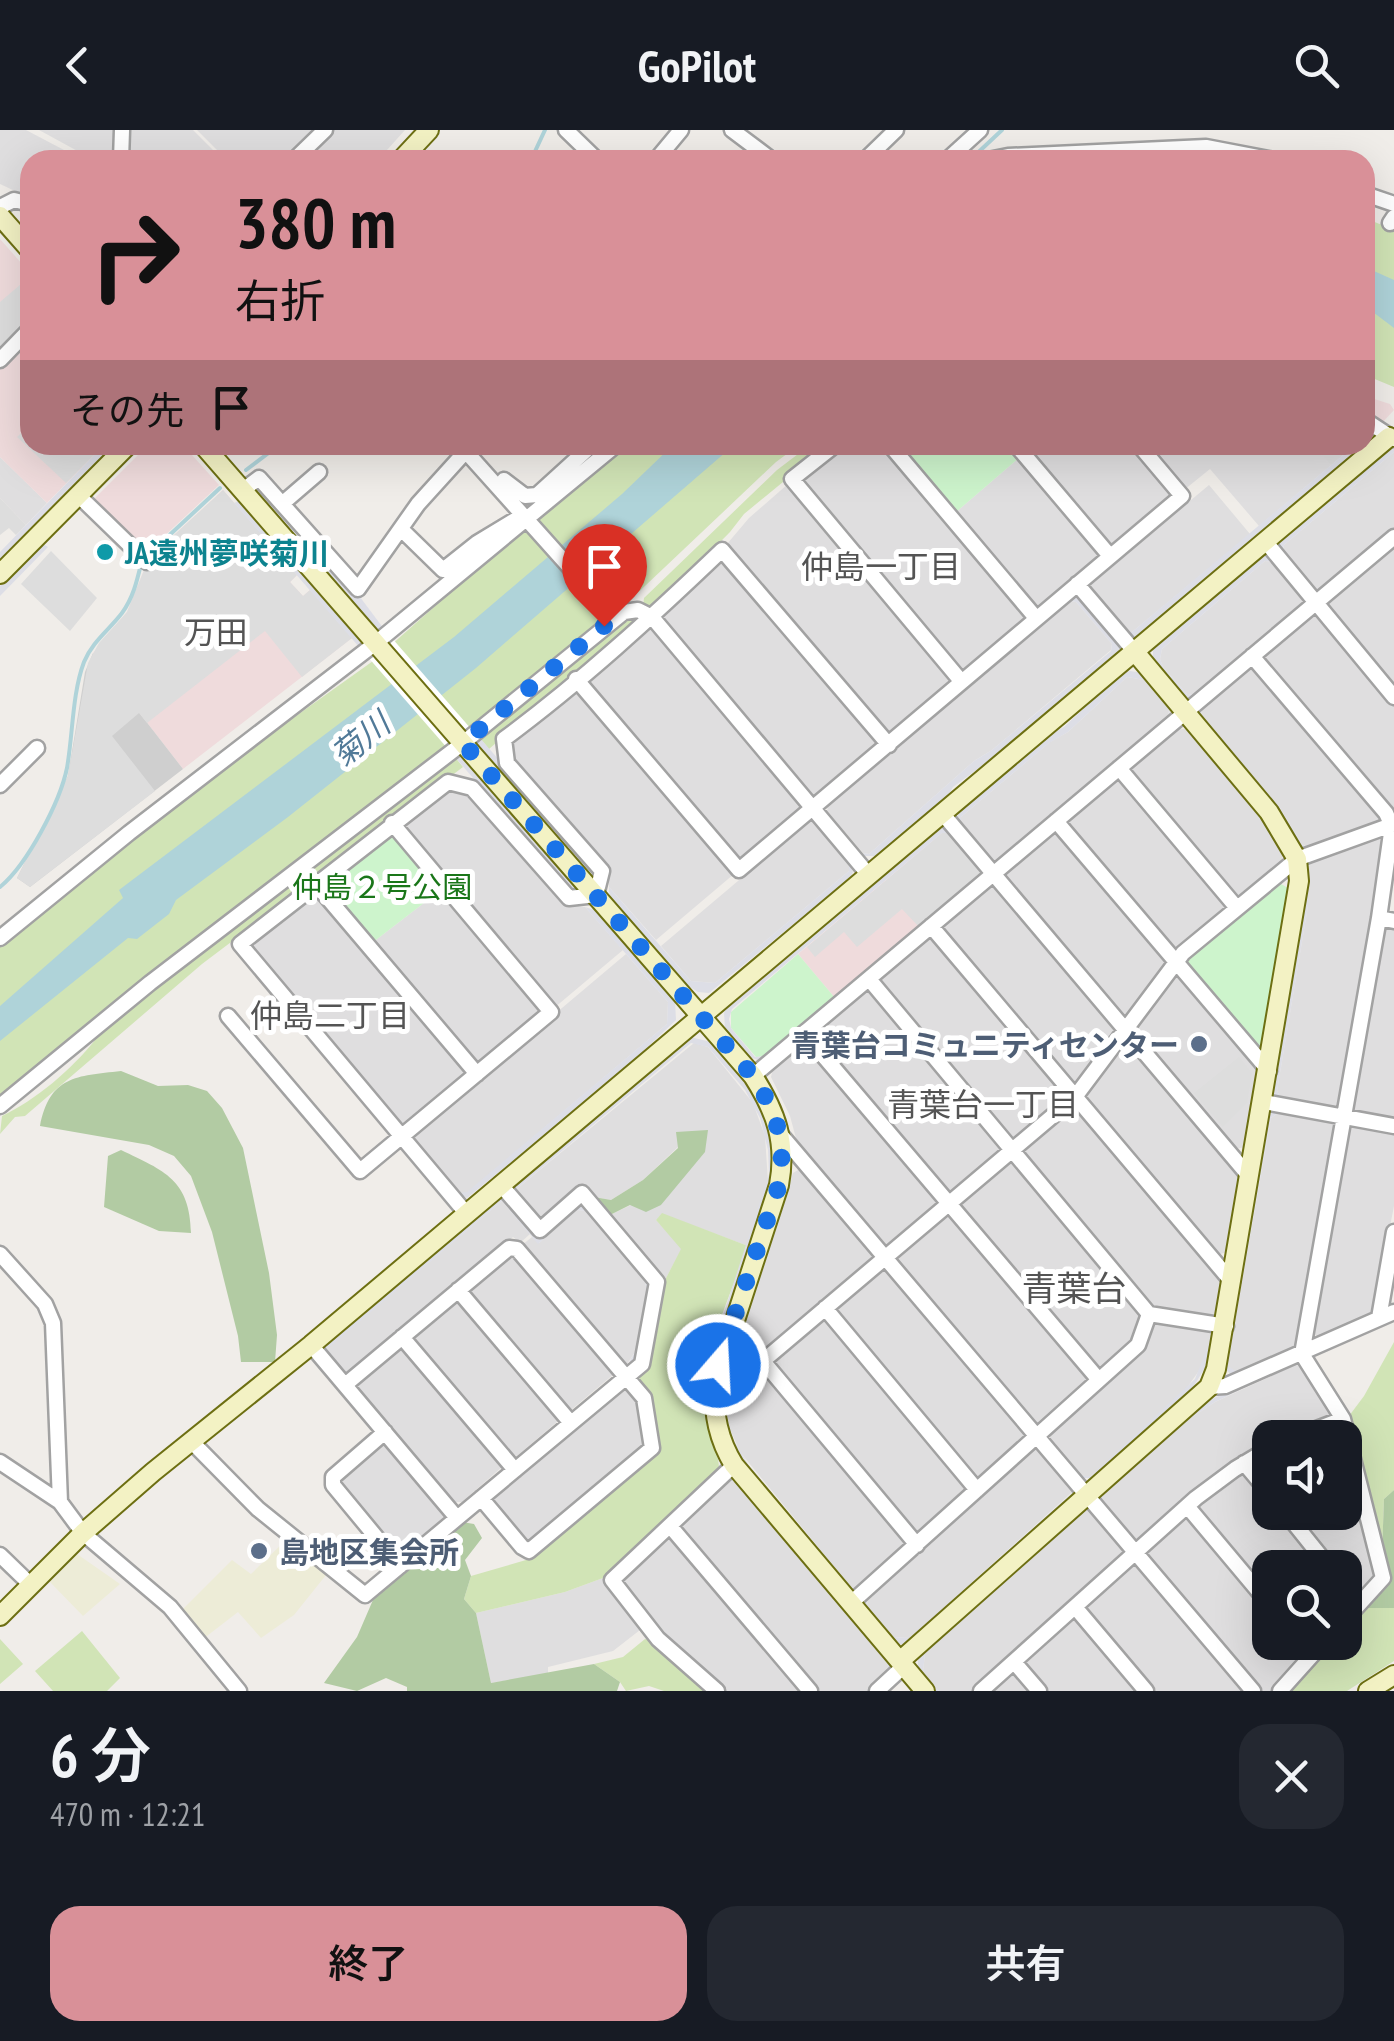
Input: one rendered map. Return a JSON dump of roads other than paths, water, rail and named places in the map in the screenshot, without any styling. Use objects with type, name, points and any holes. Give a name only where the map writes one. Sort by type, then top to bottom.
[{"type":"street","points":[[305,150],[326,130]]},
{"type":"street","points":[[566,130],[587,150]]},
{"type":"street","points":[[664,150],[680,130]]},
{"type":"street","points":[[732,130],[759,150]]},
{"type":"street","points":[[875,150],[896,130]]},
{"type":"street","points":[[959,150],[980,130]]},
{"type":"street","points":[[1127,150],[1206,146],[1225,150]]},
{"type":"street","points":[[0,216],[20,239]]},
{"type":"street","points":[[0,360],[20,340]]},
{"type":"street","points":[[0,574],[118,455]]},
{"type":"street","points":[[212,455],[753,1076],[773,1106],[783,1163],[714,1384],[714,1413],[720,1437],[734,1465],[925,1691]]},
{"type":"street","points":[[236,482],[259,478],[358,589],[458,455]]},
{"type":"street","points":[[471,455],[613,616]]},
{"type":"street","points":[[473,455],[525,496],[536,495],[581,455]]},
{"type":"street","points":[[0,938],[129,833],[378,644],[604,455]]},
{"type":"street","points":[[823,455],[792,480],[961,682]]},
{"type":"street","points":[[898,455],[1036,618]]},
{"type":"street","points":[[1024,455],[1110,556]]},
{"type":"street","points":[[576,679],[739,870],[1182,496],[1147,455]]},
{"type":"street","points":[[0,1616],[83,1533],[191,1441],[1370,455]]},
{"type":"street","points":[[283,503],[319,472]]},
{"type":"street","points":[[78,495],[145,559]]},
{"type":"street","points":[[401,529],[443,570],[477,543],[528,518]]},
{"type":"street","points":[[753,1076],[1394,537]]},
{"type":"street","points":[[1264,541],[1394,697]]},
{"type":"street","points":[[596,895],[602,871],[507,763],[504,740],[652,617],[722,550],[889,745]]},
{"type":"street","points":[[878,1691],[902,1664],[1087,1494],[1209,1387],[1226,1326],[1298,906],[1297,858],[1269,812],[1077,584]]},
{"type":"street","points":[[3,1105],[300,865],[462,741],[613,616],[624,612],[638,610],[652,617],[868,874]]},
{"type":"street","points":[[1252,656],[1393,825],[1386,920],[1343,1117],[1302,1354],[1343,1419],[1383,1578],[1362,1601]]},
{"type":"street","points":[[0,785],[37,748]]},
{"type":"street","points":[[1119,768],[1236,908]]},
{"type":"street","points":[[466,1213],[240,944],[448,782],[472,788],[569,898],[596,895]]},
{"type":"street","points":[[942,813],[1249,1176]]},
{"type":"street","points":[[1056,822],[1269,1071]]},
{"type":"street","points":[[228,1016],[360,1171],[551,1012],[392,823]]},
{"type":"street","points":[[762,1361],[1075,1098],[1174,962],[1236,908],[1297,858],[1393,825]]},
{"type":"street","points":[[315,883],[477,1074]]},
{"type":"street","points":[[931,926],[1232,1282]]},
{"type":"street","points":[[869,979],[1149,1314],[1226,1326]]},
{"type":"street","points":[[804,1033],[1099,1380]]},
{"type":"street","points":[[1264,1102],[1394,1126]]},
{"type":"street","points":[[781,1135],[1253,1691]]},
{"type":"street","points":[[191,1441],[258,1508],[365,1595],[400,1566],[642,1364],[657,1282],[582,1194],[540,1230],[500,1184]]},
{"type":"street","points":[[1209,1387],[1225,1386],[1387,1315],[1394,1232]]},
{"type":"street","points":[[346,1385],[509,1248],[517,1249],[644,1398],[652,1448],[529,1551],[522,1548],[481,1498]]},
{"type":"street","points":[[0,1254],[45,1304],[53,1322],[60,1502]]},
{"type":"street","points":[[458,1290],[570,1423]]},
{"type":"street","points":[[825,1308],[977,1490]]},
{"type":"street","points":[[851,1604],[1138,1345],[1149,1314]]},
{"type":"street","points":[[402,1337],[515,1470]]},
{"type":"street","points":[[311,1344],[457,1518]]},
{"type":"street","points":[[725,1346],[762,1361],[916,1546]]},
{"type":"street","points":[[385,1432],[333,1478],[333,1485],[400,1566]]},
{"type":"street","points":[[981,1691],[1187,1506],[1252,1458]]},
{"type":"street","points":[[0,1462],[60,1502],[83,1533],[170,1607],[240,1691]]},
{"type":"street","points":[[1244,1462],[1252,1472]]},
{"type":"street","points":[[717,1691],[658,1638],[612,1580],[734,1465]]},
{"type":"street","points":[[1187,1506],[1252,1584]]},
{"type":"street","points":[[670,1526],[810,1691]]},
{"type":"street","points":[[1299,1530],[1316,1550]]},
{"type":"street","points":[[0,1556],[31,1586]]},
{"type":"street","points":[[1075,1606],[1146,1691]]},
{"type":"street","points":[[1280,1691],[1308,1660]]},
{"type":"street","points":[[1014,1662],[1038,1691]]},
{"type":"street","points":[[1368,1691],[1394,1674]]},
{"type":"water","points":[[1375,271],[1394,280],[1394,328],[1375,314]]},
{"type":"water","name":"菊川","points":[[663,455],[722,455],[476,668],[176,900],[169,914],[137,939],[128,938],[0,1041],[0,1006],[123,898],[119,890],[454,637]]},
{"type":"waterway","points":[[536,150],[545,130]]},
{"type":"waterway","points":[[981,150],[1002,130]]},
{"type":"waterway","points":[[246,470],[266,455]]},
{"type":"waterway","points":[[147,556],[220,488]]},
{"type":"waterway","points":[[0,887],[31,849],[57,798],[67,768],[84,662],[126,607],[141,564]]},
{"type":"place","name":"JA遠州夢咲菊川","points":[[105,552]]},
{"type":"place","name":"青葉台コミュニティセンター","points":[[1199,1044]]},
{"type":"place","name":"島地区集会所","points":[[259,1551]]},
{"type":"district","name":"仲島一丁目","points":[[881,566]]},
{"type":"district","name":"万田","points":[[216,632]]},
{"type":"district","name":"仲島二丁目","points":[[330,1015]]},
{"type":"district","name":"青葉台一丁目","points":[[983,1104]]},
{"type":"district","name":"青葉台","points":[[1074,1288]]},
{"type":"park label","name":"仲島２号公園","points":[[382,886]]}]
